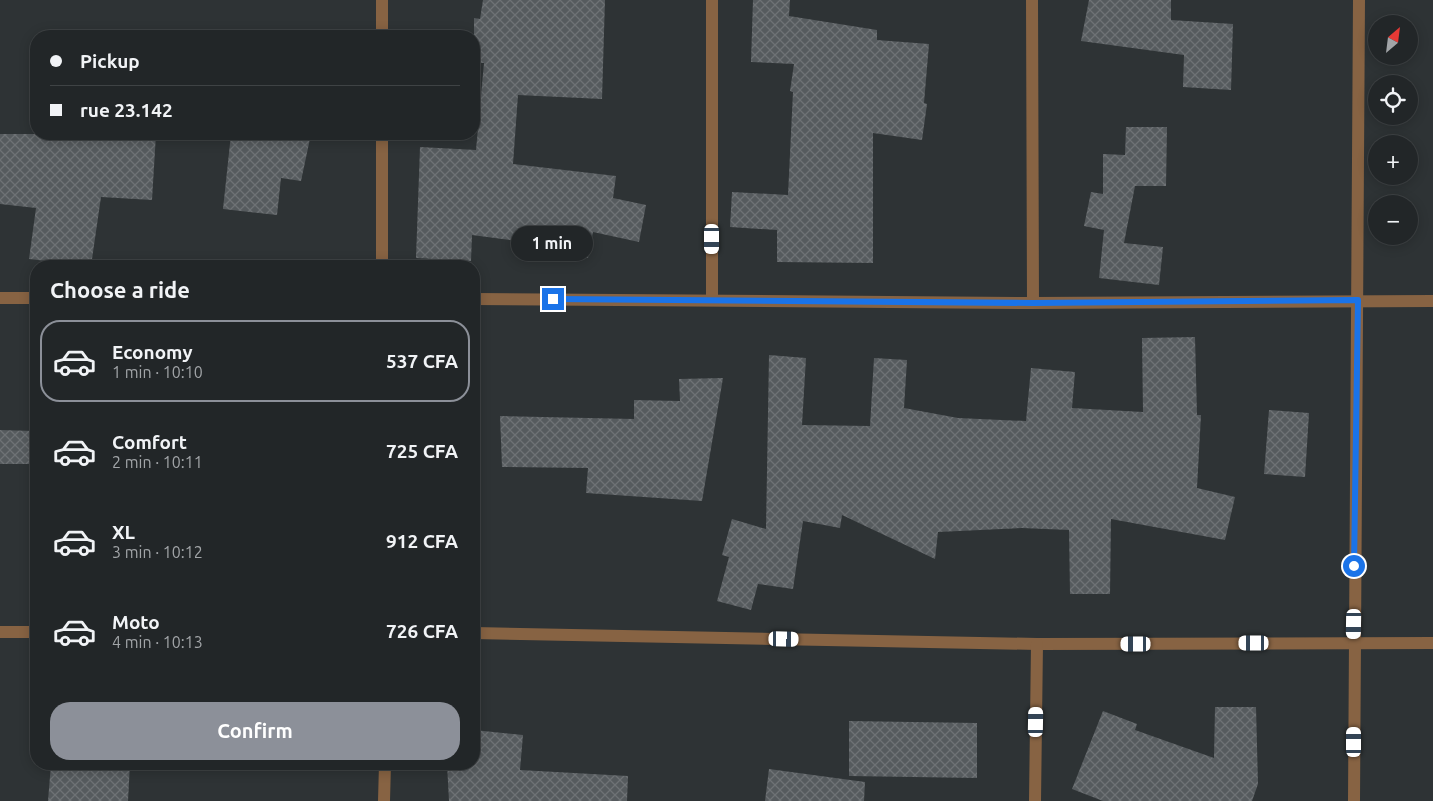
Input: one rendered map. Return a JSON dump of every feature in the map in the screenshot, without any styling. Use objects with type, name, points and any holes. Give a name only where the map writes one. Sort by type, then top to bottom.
[{"type":"street","points":[[382,0],[382,30]]},
{"type":"street","points":[[712,0],[712,299]]},
{"type":"street","points":[[1032,0],[1033,303]]},
{"type":"street","points":[[1354,801],[1353,643],[1358,300],[1359,0]]},
{"type":"street","points":[[382,140],[382,260]]},
{"type":"street","points":[[0,298],[30,298]]},
{"type":"street","points":[[480,299],[712,299],[1033,303],[1433,301]]},
{"type":"street","points":[[0,632],[30,632]]},
{"type":"street","points":[[480,633],[1036,644],[1433,643]]},
{"type":"street","points":[[1035,801],[1036,644]]},
{"type":"street","points":[[384,801],[385,770]]},
{"type":"building","points":[[483,0],[605,0],[602,99],[518,95],[513,164],[616,176],[613,198],[646,205],[639,242],[593,232],[588,258],[532,251],[533,243],[472,235],[471,260],[416,258],[420,147],[476,150],[477,140],[480,140],[480,106],[484,63],[480,63],[480,30],[474,30],[474,18],[480,19]]},
{"type":"building","points":[[753,0],[790,0],[789,16],[877,30],[877,40],[929,44],[924,103],[927,104],[922,140],[873,133],[873,263],[777,262],[777,230],[730,227],[732,192],[788,195],[793,92],[790,91],[794,64],[751,62]]},
{"type":"building","points":[[1089,0],[1171,0],[1171,20],[1233,24],[1231,90],[1183,87],[1184,55],[1081,41]]},
{"type":"building","points":[[1126,127],[1167,127],[1166,186],[1135,186],[1124,243],[1163,247],[1159,285],[1099,278],[1104,230],[1084,226],[1091,192],[1103,194],[1103,154],[1125,155]]},
{"type":"building","points":[[0,134],[30,134],[30,140],[156,140],[152,200],[101,197],[92,260],[29,259],[36,208],[0,204]]},
{"type":"building","points":[[230,140],[310,140],[301,181],[281,178],[277,215],[223,209]]},
{"type":"building","points":[[1195,337],[1197,415],[1201,415],[1197,488],[1235,497],[1225,540],[1111,519],[1110,594],[1070,594],[1069,530],[1022,528],[938,532],[935,559],[842,515],[840,528],[803,521],[793,589],[758,584],[751,610],[717,601],[729,557],[722,555],[732,519],[766,529],[769,355],[806,358],[802,425],[870,426],[874,358],[907,360],[904,408],[958,418],[1026,421],[1031,368],[1075,372],[1072,408],[1143,412],[1142,338]]},
{"type":"building","points":[[723,378],[702,501],[586,493],[588,468],[502,467],[500,416],[634,419],[634,400],[680,401],[679,379]]},
{"type":"building","points":[[1269,410],[1309,413],[1305,477],[1264,474]]},
{"type":"building","points":[[0,430],[30,431],[30,464],[0,464]]},
{"type":"building","points":[[1215,707],[1256,707],[1258,784],[1252,801],[1103,801],[1072,789],[1103,711],[1137,724],[1135,730],[1214,758]]},
{"type":"building","points":[[849,721],[977,723],[977,778],[849,776]]},
{"type":"building","points":[[480,731],[523,735],[520,770],[628,776],[627,801],[449,801],[447,770],[480,770]]},
{"type":"building","points":[[769,769],[865,782],[864,801],[765,801]]},
{"type":"building","points":[[51,770],[130,770],[128,801],[48,801]]},
{"type":"route","points":[[553,299],[1033,303],[1358,300],[1354,566]]}]
